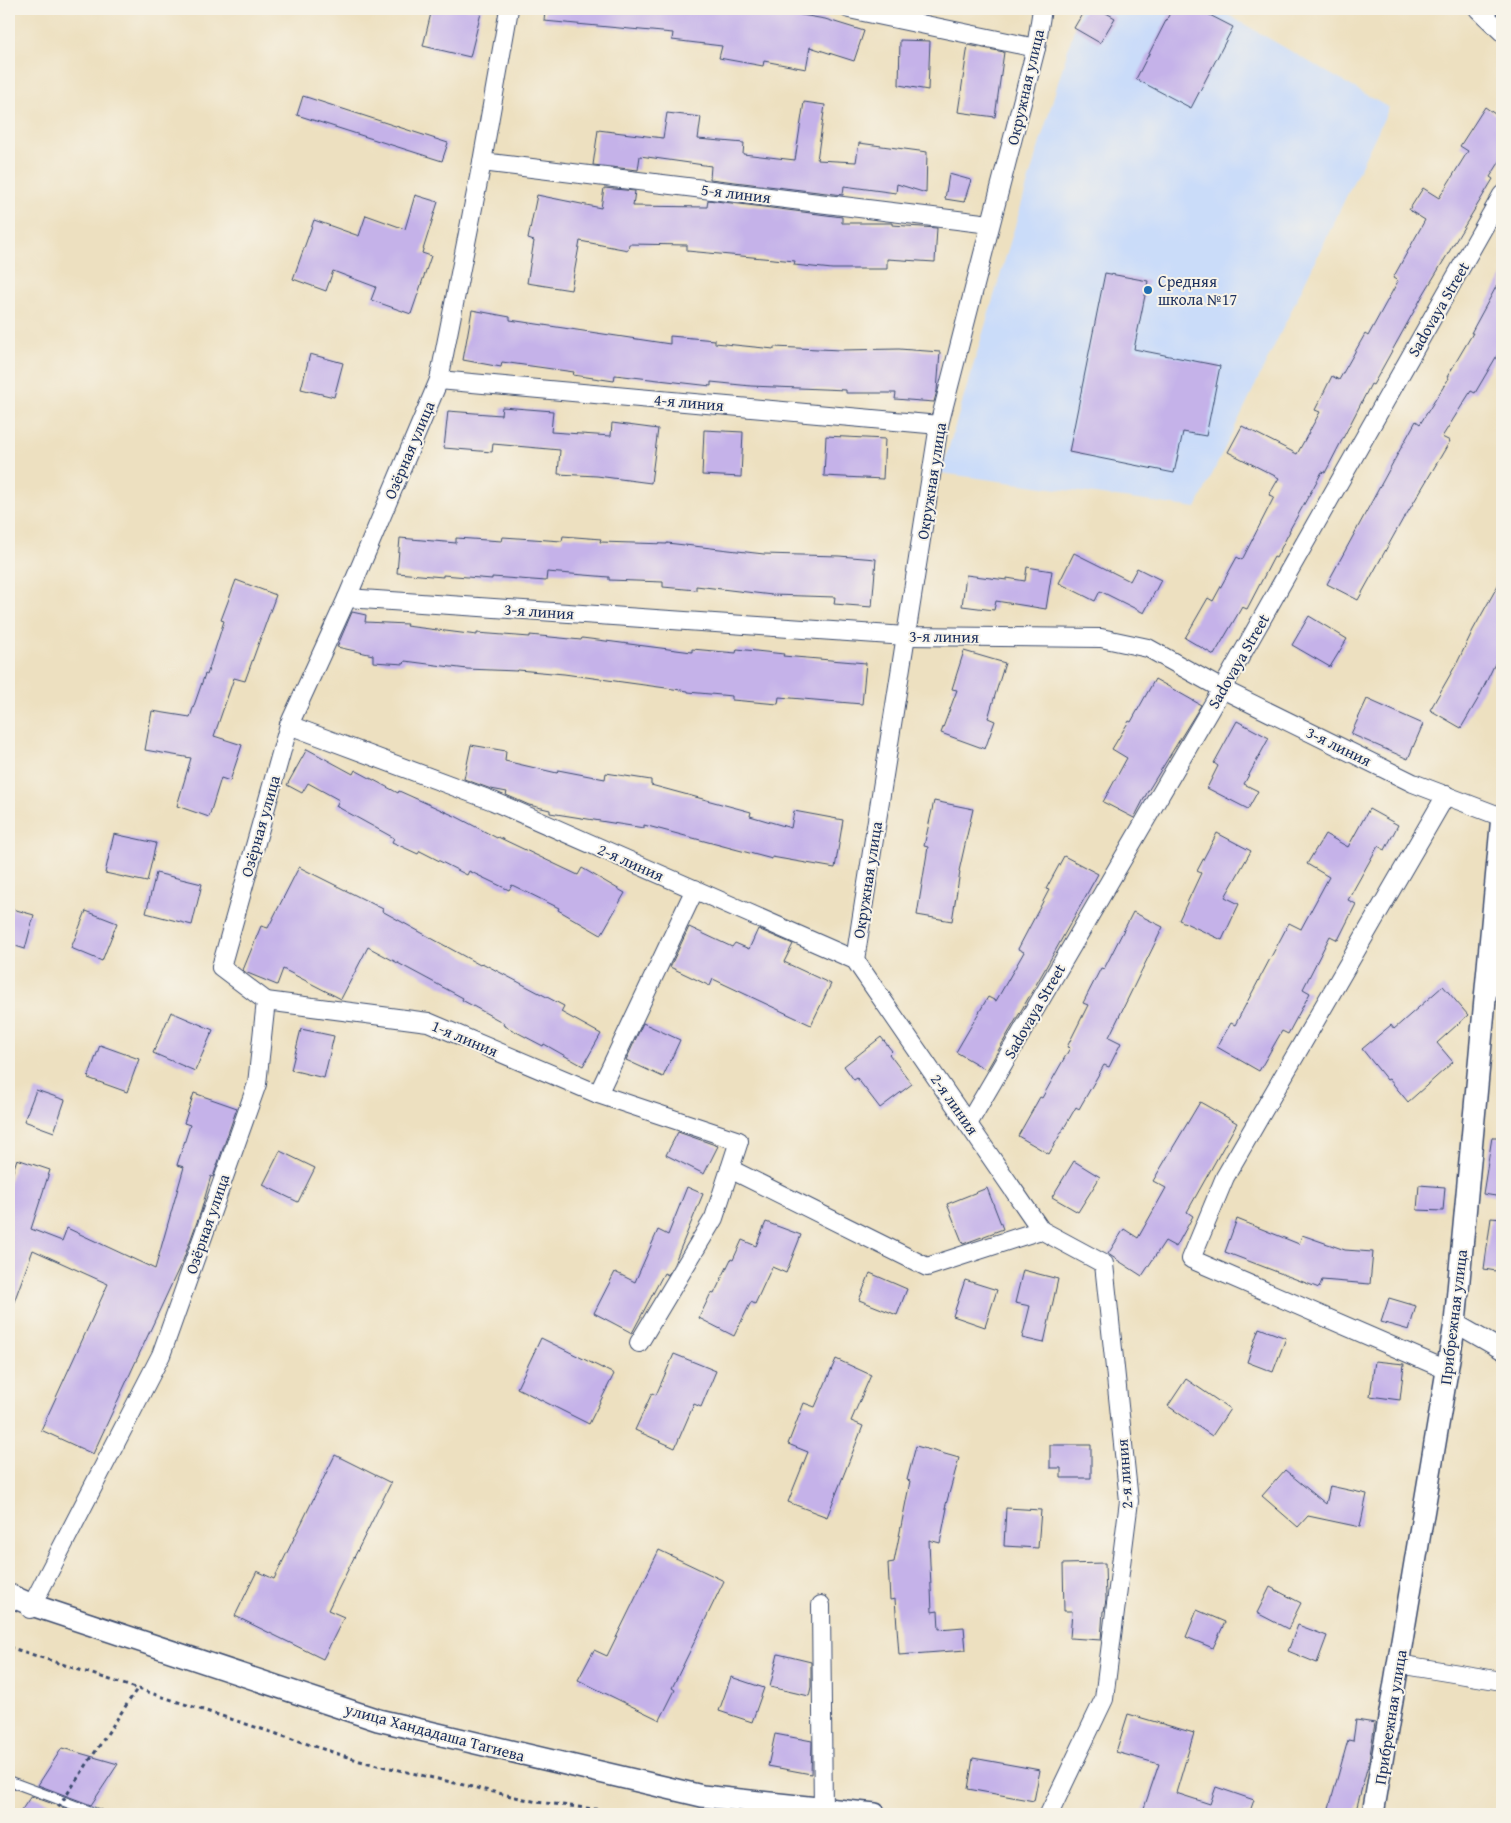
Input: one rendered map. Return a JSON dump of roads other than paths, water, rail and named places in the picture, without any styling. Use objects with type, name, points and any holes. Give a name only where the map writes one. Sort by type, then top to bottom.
[{"type":"street","name":"Озёрная улица","points":[[31,1607],[161,1355],[257,1084],[266,1000],[221,967],[289,725],[347,598],[438,380],[482,162],[509,9]]},
{"type":"street","points":[[849,9],[1036,48]]},
{"type":"street","name":"Окружная улица","points":[[855,960],[939,425],[1036,48],[1042,9]]},
{"type":"street","points":[[1478,9],[1502,32]]},
{"type":"street","name":"5-я линия","points":[[482,162],[990,224]]},
{"type":"street","name":"Sadovaya Street","points":[[968,1124],[1222,689],[1502,195]]},
{"type":"street","name":"4-я линия","points":[[438,380],[939,425]]},
{"type":"street","name":"3-я линия","points":[[347,598],[906,636],[1101,638],[1148,648],[1222,689],[1413,783],[1502,817]]},
{"type":"street","name":"2-я линия","points":[[289,725],[493,801],[855,960],[1041,1230],[1104,1264],[1129,1502],[1104,1698],[1049,1814]]},
{"type":"street","points":[[1446,795],[1225,1177],[1191,1259],[1447,1370]]},
{"type":"street","name":"Прибрежная улица","points":[[1373,1814],[1455,1323],[1502,817]]},
{"type":"street","points":[[598,1094],[695,890]]},
{"type":"street","name":"1-я линия","points":[[266,1000],[428,1022],[598,1094],[739,1141],[730,1169]]},
{"type":"street","points":[[640,1343],[714,1218],[730,1169],[927,1268],[1041,1230]]},
{"type":"street","points":[[1455,1323],[1502,1350]]},
{"type":"street","name":"улица Хандадаша Тагиева","points":[[9,1595],[31,1607]]},
{"type":"street","name":"улица Хандадаша Тагиева","points":[[9,1600],[373,1723],[692,1800],[826,1812],[875,1814]]},
{"type":"street","points":[[821,1605],[826,1812]]},
{"type":"street","points":[[1398,1664],[1502,1681]]},
{"type":"lane","points":[[9,1781],[98,1814]]},
{"type":"place","name":"Средняя школа №17","points":[[1148,290]]}]
